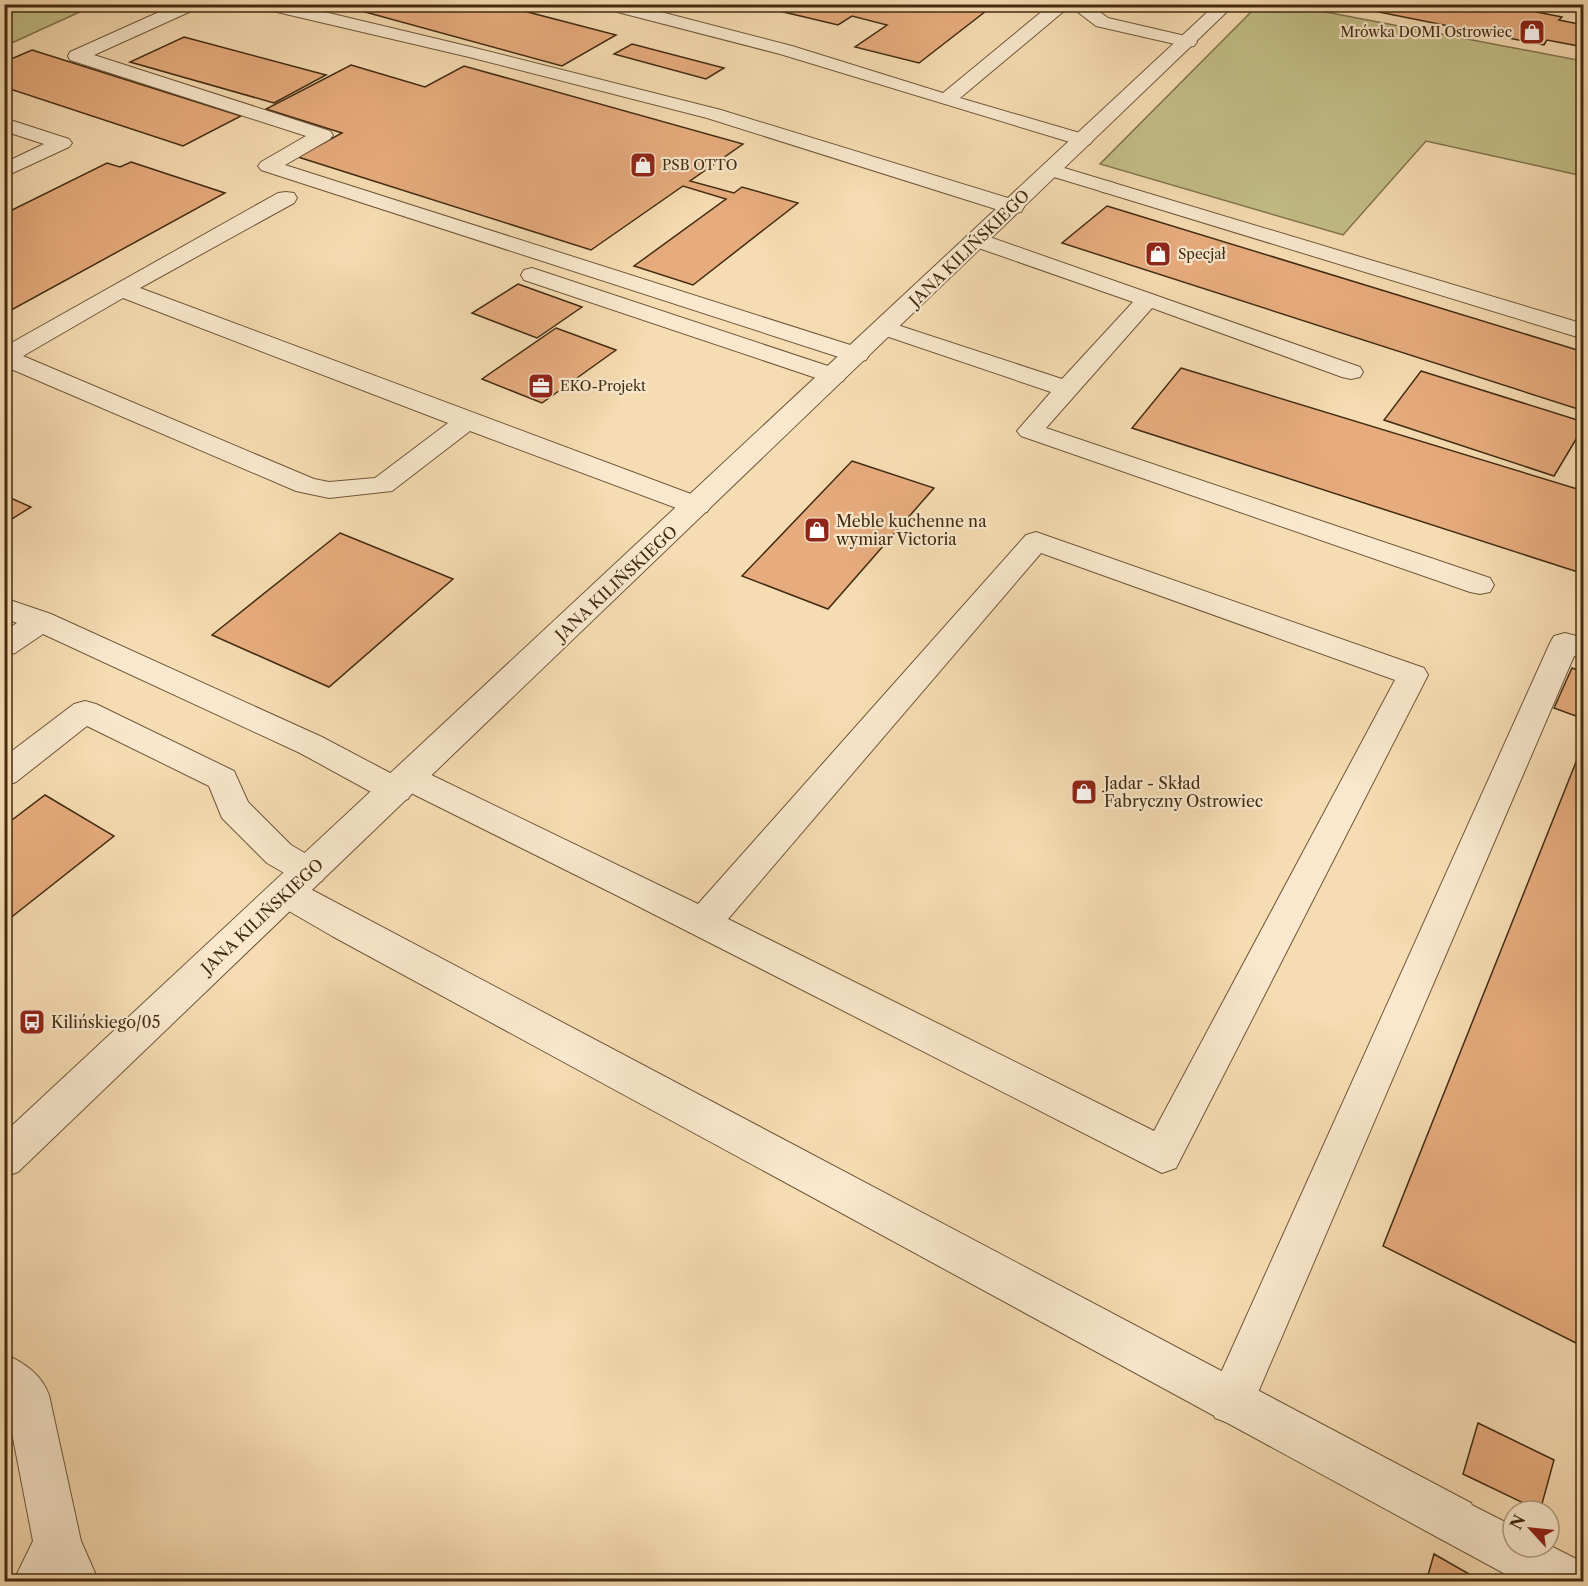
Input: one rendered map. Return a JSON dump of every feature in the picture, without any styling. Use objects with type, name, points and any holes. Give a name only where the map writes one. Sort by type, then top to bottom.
[{"type":"street","points":[[192,4],[77,56],[323,135],[268,166],[857,355]]},
{"type":"street","points":[[266,4],[471,52],[714,114],[1013,207]]},
{"type":"street","points":[[608,4],[786,50],[1083,140]]},
{"type":"street","points":[[946,100],[1062,4]]},
{"type":"street","points":[[1077,4],[1101,22],[1188,42]]},
{"type":"street","name":"JANA KILIŃSKIEGO","points":[[4,1159],[1227,4]]},
{"type":"street","points":[[4,124],[62,143],[4,171]]},
{"type":"street","points":[[1051,170],[1584,332]]},
{"type":"street","points":[[5,357],[286,198]]},
{"type":"street","points":[[978,240],[1148,298],[1351,372]]},
{"type":"street","points":[[515,269],[834,376]]},
{"type":"street","points":[[122,289],[467,422],[697,506]]},
{"type":"street","points":[[1148,298],[1030,431],[1480,585]]},
{"type":"street","points":[[885,328],[1067,389]]},
{"type":"street","points":[[5,357],[306,485],[329,490],[382,485],[467,422]]},
{"type":"street","points":[[4,607],[41,621],[311,745],[369,778],[403,784],[703,923],[1162,1155],[1413,675],[1036,541],[703,923]]},
{"type":"street","points":[[4,646],[41,621]]},
{"type":"street","points":[[1231,1402],[1565,643],[1584,649]]},
{"type":"street","points":[[4,774],[85,712],[222,779],[234,809],[279,854],[298,882],[345,926],[1231,1402],[1570,1581]]},
{"type":"street","points":[[4,1376],[27,1395],[57,1569]]},
{"type":"shaded area","points":[[5,4],[95,4],[95,5],[5,46]]},
{"type":"shaded area","points":[[1258,5],[1289,5],[1583,61],[1583,176],[1426,141],[1343,235],[1100,164]]},
{"type":"building","points":[[336,4],[497,4],[616,35],[562,66]]},
{"type":"building","points":[[750,4],[995,4],[919,63],[855,47],[887,25],[852,16],[838,25]]},
{"type":"building","name":"Mrówka DOMI Ostrowiec","points":[[1339,4],[1523,4],[1521,9],[1562,17],[1559,20],[1584,25],[1584,47],[1547,40],[1544,45]]},
{"type":"building","points":[[184,37],[326,75],[274,103],[130,62]]},
{"type":"building","points":[[632,44],[724,68],[706,79],[614,54]]},
{"type":"building","points":[[32,50],[241,116],[183,146],[4,87],[4,62]]},
{"type":"building","points":[[351,65],[425,87],[464,66],[743,144],[690,181],[734,193],[742,187],[798,203],[693,285],[634,266],[726,199],[683,186],[591,250],[298,157],[342,133],[266,109]]},
{"type":"building","points":[[131,162],[225,193],[4,314],[4,214],[107,163],[120,167]]},
{"type":"building","points":[[1107,206],[1584,352],[1584,411],[1062,243]]},
{"type":"building","points":[[518,284],[582,307],[537,338],[472,313]]},
{"type":"building","points":[[556,328],[616,350],[542,403],[482,379]]},
{"type":"building","points":[[1181,368],[1584,491],[1584,574],[1132,428]]},
{"type":"building","points":[[1421,371],[1584,422],[1584,426],[1554,476],[1384,420]]},
{"type":"building","points":[[852,461],[934,488],[828,609],[742,576]]},
{"type":"building","points":[[4,495],[31,507],[4,524]]},
{"type":"building","points":[[340,533],[453,579],[329,687],[212,635]]},
{"type":"building","points":[[1572,668],[1584,672],[1584,719],[1554,708]]},
{"type":"building","points":[[1584,742],[1584,1347],[1383,1246]]},
{"type":"building","points":[[45,795],[114,836],[4,923],[4,826]]},
{"type":"building","points":[[1478,1423],[1554,1460],[1543,1499],[1515,1499],[1463,1474]]},
{"type":"building","points":[[1434,1554],[1483,1582],[1426,1582]]},
{"type":"place","name":"Mrówka DOMI Ostrowiec","points":[[1532,32]]},
{"type":"place","name":"PSB OTTO","points":[[643,165]]},
{"type":"place","name":"Specjał","points":[[1158,254]]},
{"type":"place","name":"EKO-Projekt","points":[[541,386]]},
{"type":"place","name":"Meble kuchenne na wymiar Victoria","points":[[817,530]]},
{"type":"place","name":"Jadar - Skład Fabryczny Ostrowiec","points":[[1084,792]]},
{"type":"place","name":"Kilińskiego/05","points":[[32,1022]]}]
